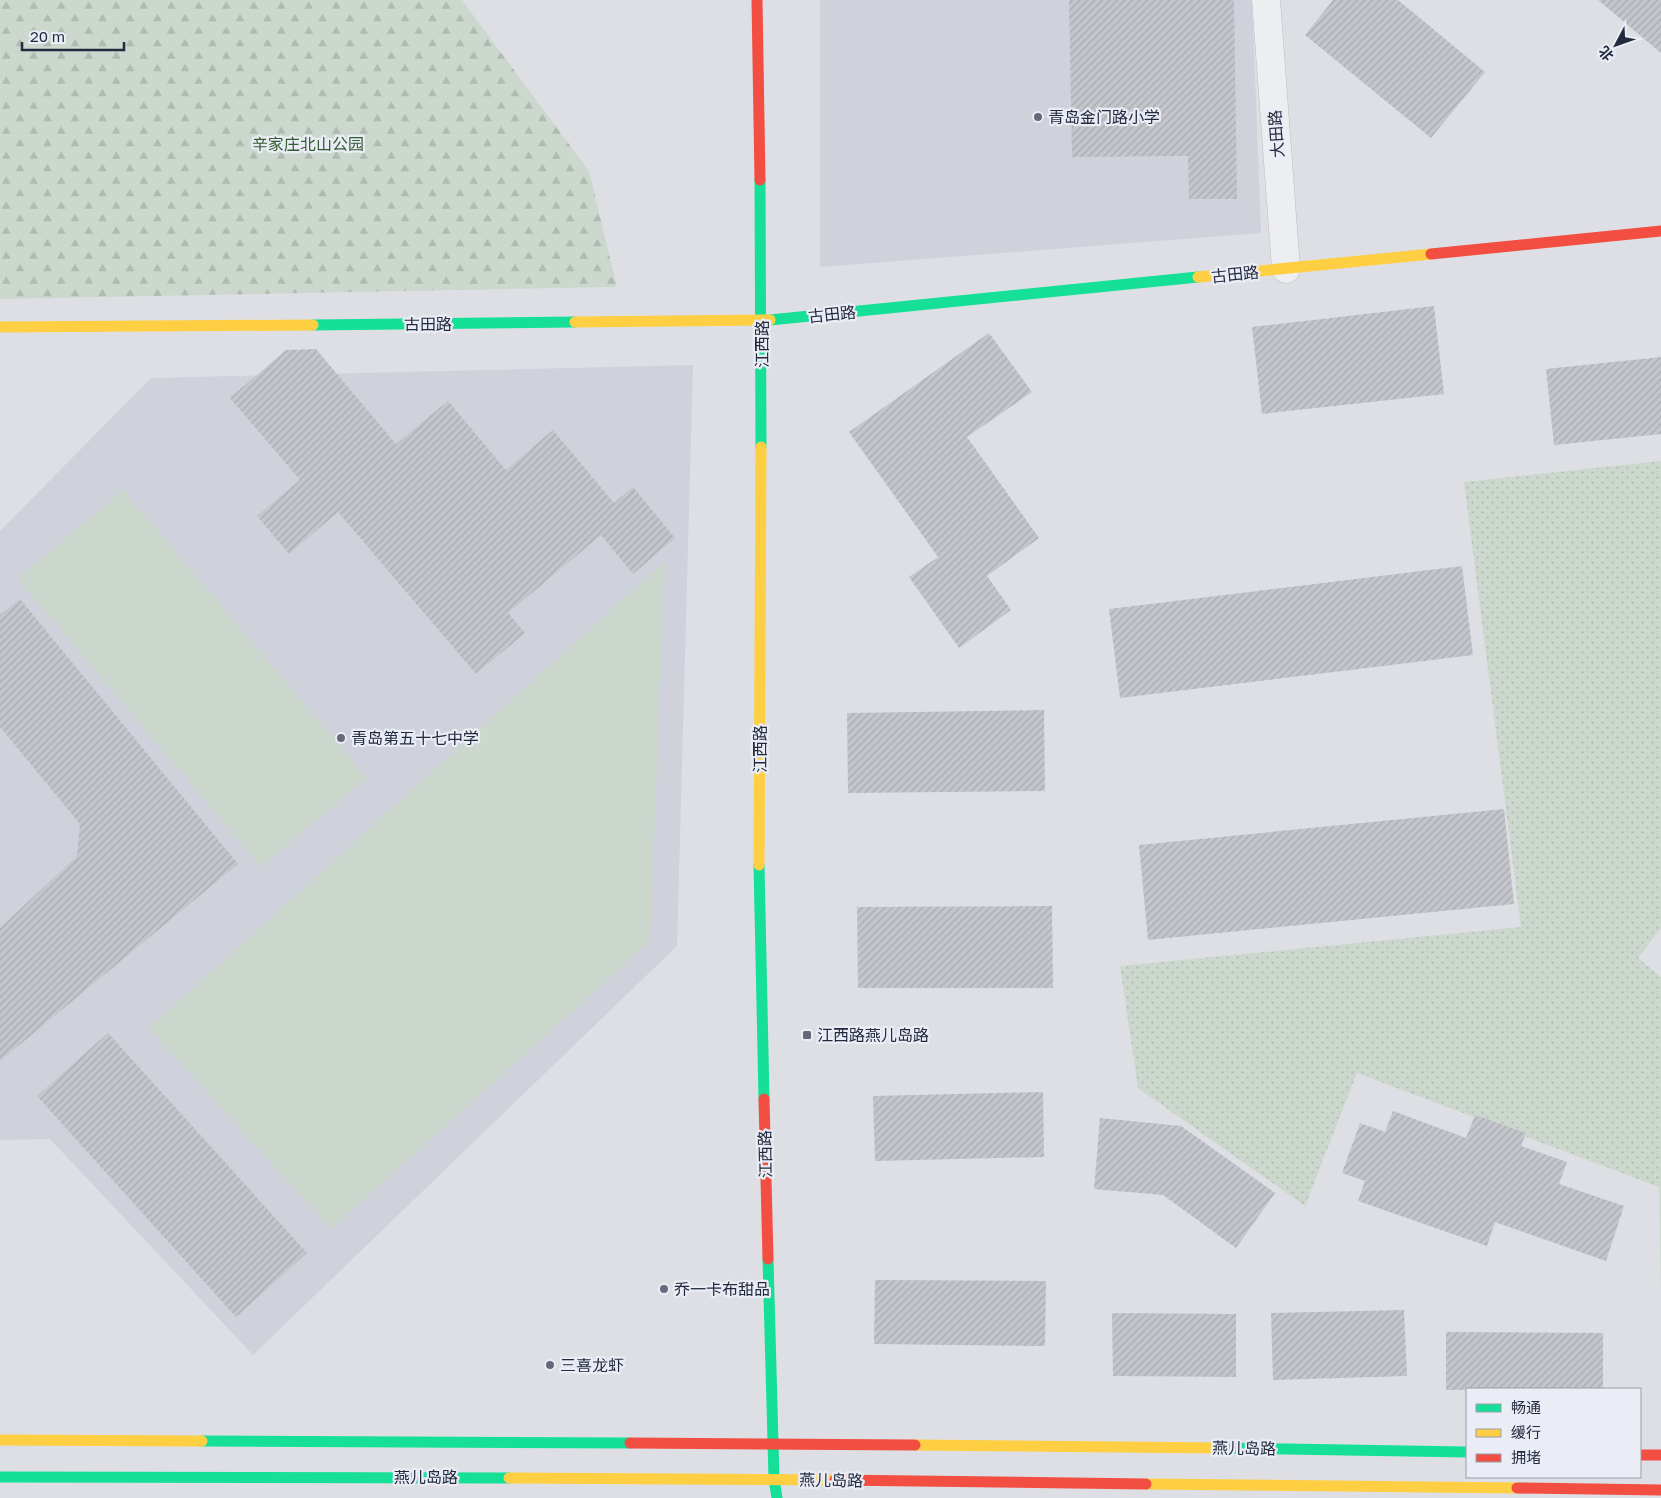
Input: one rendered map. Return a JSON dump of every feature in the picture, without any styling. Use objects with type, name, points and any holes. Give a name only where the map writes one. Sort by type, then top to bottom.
[{"type":"main road","name":"江西路","points":[[758,0],[762,321],[759,895],[773,1446],[774,1479],[777,1498]]},
{"type":"main road","name":"古田路","points":[[0,327],[762,321],[1661,231]]},
{"type":"main road","name":"燕儿岛路","points":[[0,1440],[773,1446],[1071,1445],[1466,1452]]},
{"type":"main road","points":[[1641,1455],[1661,1455]]},
{"type":"main road","name":"燕儿岛路","points":[[0,1477],[774,1479],[1661,1490]]},
{"type":"street","name":"大田路","points":[[1266,0],[1286,269]]},
{"type":"shaded area","name":"青岛金门路小学","points":[[820,0],[1252,0],[1261,233],[820,267]]},
{"type":"shaded area","name":"青岛第五十七中学","points":[[693,365],[677,946],[253,1355],[50,1139],[0,1140],[0,531],[151,378]]},
{"type":"green space","name":"辛家庄北山公园","points":[[0,0],[462,0],[589,171],[617,287],[0,299]]},
{"type":"green space","points":[[1661,461],[1661,928],[1638,958],[1661,977],[1661,1294],[1659,1187],[1357,1073],[1305,1206],[1138,1088],[1120,966],[1521,927],[1464,482]]},
{"type":"green space","points":[[123,490],[367,778],[261,867],[18,579]]},
{"type":"green space","points":[[665,561],[650,941],[331,1229],[149,1028]]},
{"type":"building","points":[[1069,0],[1234,0],[1237,199],[1189,199],[1188,156],[1072,157]]},
{"type":"building","points":[[1333,0],[1398,0],[1485,72],[1431,138],[1305,35]]},
{"type":"building","points":[[1598,0],[1661,0],[1661,53]]},
{"type":"building","points":[[1434,306],[1444,394],[1262,414],[1252,327]]},
{"type":"building","points":[[989,333],[1032,392],[967,437],[1039,538],[987,576],[1011,610],[959,648],[909,577],[938,557],[849,432]]},
{"type":"building","points":[[316,349],[396,444],[448,401],[506,470],[553,430],[614,503],[633,487],[675,538],[633,574],[601,535],[508,613],[525,633],[476,674],[338,512],[289,554],[257,516],[300,480],[230,398],[286,350]]},
{"type":"building","points":[[1661,357],[1661,434],[1554,445],[1546,369]]},
{"type":"building","points":[[1462,566],[1473,655],[1120,698],[1109,609]]},
{"type":"building","points":[[20,599],[238,864],[0,1061],[0,928],[77,856],[80,824],[0,727],[0,615]]},
{"type":"building","points":[[1044,710],[1045,791],[848,793],[847,713]]},
{"type":"building","points":[[1504,809],[1514,904],[1148,940],[1139,845]]},
{"type":"building","points":[[1052,906],[1053,988],[858,988],[857,907]]},
{"type":"building","points":[[108,1033],[307,1253],[236,1317],[37,1096]]},
{"type":"building","points":[[1043,1092],[1044,1157],[875,1161],[873,1096]]},
{"type":"building","points":[[1393,1111],[1466,1138],[1475,1115],[1526,1133],[1521,1146],[1567,1162],[1559,1184],[1624,1206],[1606,1261],[1495,1222],[1487,1246],[1358,1201],[1365,1181],[1342,1173],[1360,1123],[1385,1132]]},
{"type":"building","points":[[1100,1118],[1181,1126],[1275,1193],[1236,1248],[1163,1195],[1094,1189]]},
{"type":"building","points":[[875,1280],[1046,1281],[1045,1346],[874,1344]]},
{"type":"building","points":[[1404,1310],[1407,1376],[1273,1380],[1271,1313]]},
{"type":"building","points":[[1112,1313],[1236,1314],[1236,1377],[1113,1376]]},
{"type":"building","points":[[1446,1332],[1603,1333],[1603,1388],[1466,1388],[1466,1390],[1446,1390]]},
{"type":"traffic: fast","points":[[760,180],[761,447]]},
{"type":"traffic: fast","points":[[770,320],[1198,277]]},
{"type":"traffic: fast","points":[[313,325],[575,322]]},
{"type":"traffic: fast","points":[[759,865],[764,1099]]},
{"type":"traffic: fast","points":[[768,1259],[774,1479],[777,1498]]},
{"type":"traffic: fast","points":[[202,1441],[630,1443]]},
{"type":"traffic: fast","points":[[1222,1448],[1466,1452]]},
{"type":"traffic: fast","points":[[0,1477],[509,1478]]},
{"type":"traffic: slow","points":[[1198,277],[1431,254]]},
{"type":"traffic: slow","points":[[575,322],[770,320]]},
{"type":"traffic: slow","points":[[0,327],[313,325]]},
{"type":"traffic: slow","points":[[759,865],[761,447]]},
{"type":"traffic: slow","points":[[0,1440],[202,1441]]},
{"type":"traffic: slow","points":[[915,1445],[1222,1448]]},
{"type":"traffic: slow","points":[[509,1478],[835,1480]]},
{"type":"traffic: slow","points":[[1146,1484],[1517,1488]]},
{"type":"traffic: jam","points":[[757,0],[760,180]]},
{"type":"traffic: jam","points":[[1431,254],[1661,231]]},
{"type":"traffic: jam","points":[[764,1099],[768,1259]]},
{"type":"traffic: jam","points":[[630,1443],[915,1445]]},
{"type":"traffic: jam","points":[[1641,1455],[1661,1455]]},
{"type":"traffic: jam","points":[[835,1480],[1146,1484]]},
{"type":"traffic: jam","points":[[1517,1488],[1661,1490]]},
{"type":"place","name":"青岛金门路小学","points":[[1038,117]]},
{"type":"place","name":"青岛第五十七中学","points":[[341,738]]},
{"type":"place","name":"江西路燕儿岛路","points":[[807,1035]]},
{"type":"place","name":"乔一卡布甜品","points":[[664,1289]]},
{"type":"place","name":"三喜龙虾","points":[[550,1365]]}]
